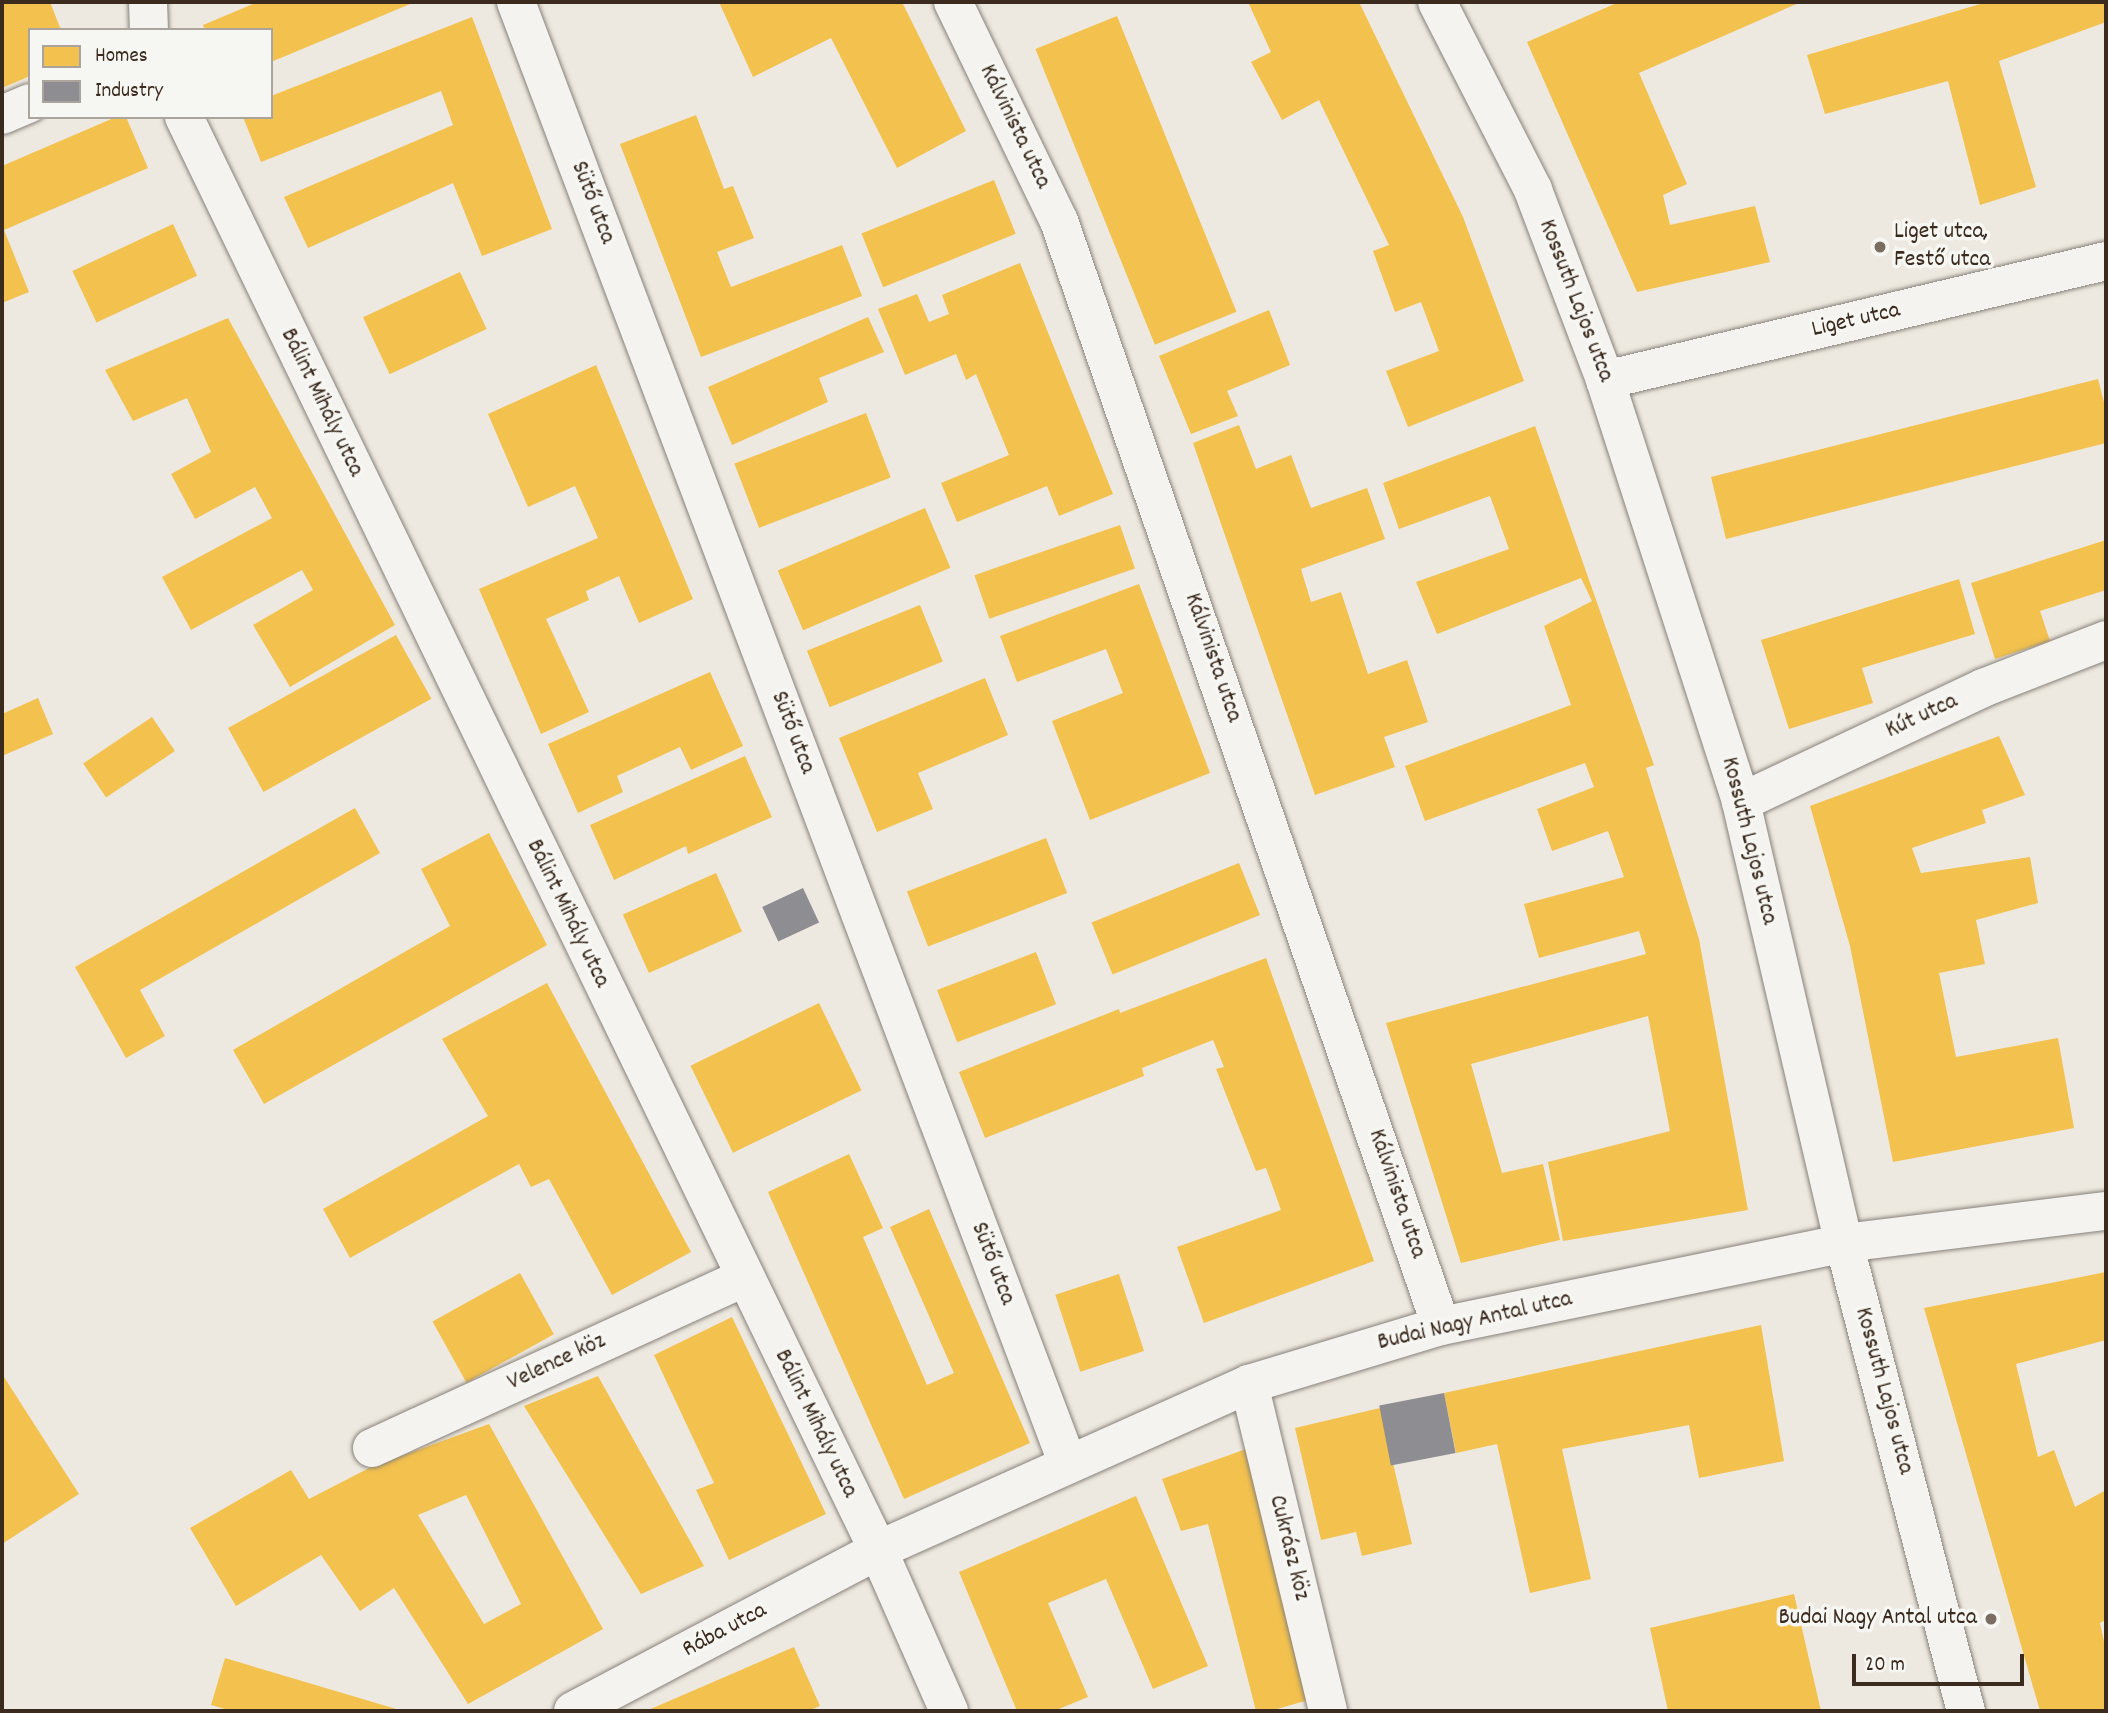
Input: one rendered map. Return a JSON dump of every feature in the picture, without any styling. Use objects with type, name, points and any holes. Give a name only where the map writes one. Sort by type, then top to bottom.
[{"type":"street","points":[[148,2],[149,28]]},
{"type":"street","name":"Sütő utca","points":[[516,2],[1068,1464]]},
{"type":"street","name":"Kálvinista utca","points":[[953,2],[1059,221],[1441,1326]]},
{"type":"street","name":"Kossuth Lajos utca","points":[[1437,2],[1533,190],[1605,380],[1741,802],[1844,1242],[1966,1711]]},
{"type":"street","points":[[2,116],[28,104]]},
{"type":"street","name":"Bálint Mihály utca","points":[[185,119],[743,1278],[878,1550],[949,1711]]},
{"type":"street","name":"Liget utca","points":[[1605,380],[2106,261]]},
{"type":"street","name":"Kút utca","points":[[1741,802],[1983,688],[2106,640]]},
{"type":"street","name":"Budai Nagy Antal utca","points":[[878,1550],[1249,1384],[1441,1326],[1844,1242],[2106,1211]]},
{"type":"street","name":"Velence köz","points":[[372,1448],[743,1278]]},
{"type":"street","name":"Cukrász köz","points":[[1249,1384],[1328,1711]]},
{"type":"street","name":"Rába utca","points":[[573,1711],[878,1550]]},
{"type":"building: Homes","points":[[2,2],[50,2],[60,28],[28,28],[28,77],[2,88]]},
{"type":"building: Homes","points":[[258,2],[415,2],[273,61],[273,28],[204,28],[203,25]]},
{"type":"building: Homes","points":[[719,2],[902,2],[966,131],[897,168],[831,38],[753,77]]},
{"type":"building: Homes","points":[[1248,2],[1359,2],[1463,217],[1524,381],[1408,427],[1386,371],[1439,351],[1421,302],[1395,312],[1373,251],[1389,245],[1319,100],[1282,120],[1251,62],[1271,52]]},
{"type":"building: Homes","points":[[1619,2],[1801,2],[1639,73],[1687,184],[1663,195],[1670,225],[1755,206],[1770,262],[1637,292],[1527,42]]},
{"type":"building: Homes","points":[[1987,2],[2106,2],[2106,22],[1999,61],[2036,187],[1980,205],[1948,81],[1825,114],[1807,55]]},
{"type":"building: Homes","points":[[1117,16],[1236,312],[1155,345],[1035,49]]},
{"type":"building: Homes","points":[[472,17],[552,229],[482,256],[453,183],[308,248],[284,197],[453,125],[441,91],[261,162],[244,119],[273,119],[273,95]]},
{"type":"building: Homes","points":[[696,115],[724,189],[733,186],[754,238],[717,252],[731,287],[842,245],[862,296],[701,357],[620,144]]},
{"type":"building: Homes","points":[[111,119],[127,119],[148,168],[4,230],[29,292],[2,303],[2,166]]},
{"type":"building: Homes","points":[[994,180],[1016,234],[883,287],[861,234]]},
{"type":"building: Homes","points":[[173,224],[197,276],[96,323],[72,271]]},
{"type":"building: Homes","points":[[1020,263],[1113,494],[1059,516],[1047,486],[957,522],[941,483],[1009,455],[976,374],[966,380],[956,354],[905,375],[878,309],[917,294],[929,322],[949,314],[942,295]]},
{"type":"building: Homes","points":[[460,272],[487,329],[390,374],[363,317]]},
{"type":"building: Homes","points":[[1269,310],[1290,365],[1227,391],[1238,416],[1191,434],[1159,356]]},
{"type":"building: Homes","points":[[868,317],[884,352],[819,378],[828,402],[732,445],[708,387]]},
{"type":"building: Homes","points":[[228,318],[395,625],[290,687],[253,625],[313,590],[302,570],[191,630],[162,577],[272,518],[255,487],[195,519],[171,474],[211,452],[187,398],[133,421],[105,370]]},
{"type":"building: Homes","points":[[596,365],[693,599],[639,623],[619,576],[586,591],[589,600],[546,619],[589,712],[541,734],[479,589],[598,538],[575,486],[528,507],[488,414]]},
{"type":"building: Homes","points":[[2098,379],[2106,410],[2106,443],[1726,539],[1711,477]]},
{"type":"building: Homes","points":[[866,413],[891,477],[759,528],[734,464]]},
{"type":"building: Homes","points":[[1239,425],[1256,469],[1291,455],[1311,508],[1367,488],[1385,539],[1301,569],[1311,602],[1341,592],[1368,674],[1407,660],[1428,722],[1384,737],[1395,767],[1315,795],[1193,443]]},
{"type":"building: Homes","points":[[1535,426],[1654,765],[1646,768],[1699,939],[1748,1210],[1563,1241],[1548,1162],[1670,1131],[1648,1016],[1471,1064],[1502,1173],[1543,1164],[1560,1240],[1461,1263],[1386,1023],[1646,954],[1639,931],[1539,958],[1524,904],[1624,877],[1608,831],[1552,851],[1537,809],[1594,787],[1585,763],[1425,821],[1405,766],[1571,705],[1544,626],[1592,601],[1581,578],[1437,634],[1416,582],[1509,549],[1490,496],[1399,529],[1383,483]]},
{"type":"building: Homes","points":[[925,508],[950,568],[803,630],[778,571]]},
{"type":"building: Homes","points":[[1120,525],[1135,568],[989,619],[974,575]]},
{"type":"building: Homes","points":[[2106,540],[2106,590],[2040,611],[2050,641],[1995,659],[1971,583]]},
{"type":"building: Homes","points":[[1959,579],[1975,634],[1862,668],[1873,703],[1789,729],[1761,640]]},
{"type":"building: Homes","points":[[1139,584],[1210,773],[1090,820],[1052,721],[1123,693],[1106,649],[1017,682],[1000,636]]},
{"type":"building: Homes","points":[[920,605],[943,662],[830,707],[807,651]]},
{"type":"building: Homes","points":[[396,635],[431,699],[263,792],[228,728]]},
{"type":"building: Homes","points":[[710,672],[743,746],[691,770],[680,747],[617,776],[623,792],[578,813],[548,744]]},
{"type":"building: Homes","points":[[985,678],[1008,735],[918,773],[933,809],[877,832],[839,738]]},
{"type":"building: Homes","points":[[38,698],[53,734],[2,756],[2,714]]},
{"type":"building: Homes","points":[[152,717],[175,751],[106,797],[83,763]]},
{"type":"building: Homes","points":[[1999,736],[2025,795],[1982,810],[1986,823],[1912,848],[1921,873],[2030,857],[2038,903],[1976,920],[1985,964],[1939,973],[1956,1057],[2058,1038],[2074,1128],[1893,1162],[1850,946],[1810,806]]},
{"type":"building: Homes","points":[[745,756],[772,817],[688,854],[686,846],[614,880],[590,825]]},
{"type":"building: Homes","points":[[355,808],[380,853],[140,990],[165,1036],[126,1058],[75,967]]},
{"type":"building: Homes","points":[[489,833],[547,945],[264,1104],[233,1050],[450,926],[421,869]]},
{"type":"building: Homes","points":[[1046,838],[1067,893],[928,946],[907,891]]},
{"type":"building: Homes","points":[[1239,863],[1260,915],[1113,974],[1092,923]]},
{"type":"building: Homes","points":[[716,873],[742,931],[649,973],[623,914]]},
{"type":"building: Homes","points":[[1036,952],[1056,1004],[957,1042],[937,990]]},
{"type":"building: Homes","points":[[1266,958],[1374,1261],[1204,1323],[1177,1247],[1281,1210],[1266,1168],[1256,1171],[1216,1069],[1224,1067],[1213,1040],[1142,1068],[1144,1076],[985,1138],[959,1072],[1119,1009],[1120,1013]]},
{"type":"building: Homes","points":[[547,983],[691,1252],[612,1295],[549,1179],[531,1187],[519,1164],[350,1258],[323,1209],[488,1116],[442,1039]]},
{"type":"building: Homes","points":[[819,1003],[862,1090],[733,1153],[690,1066]]},
{"type":"building: Homes","points":[[849,1154],[883,1228],[863,1237],[927,1385],[954,1373],[890,1227],[929,1209],[1030,1443],[904,1499],[768,1192]]},
{"type":"building: Homes","points":[[2106,1272],[2106,1340],[2016,1364],[2038,1457],[2054,1450],[2075,1507],[2106,1490],[2106,1620],[2100,1623],[2106,1651],[2106,1711],[2040,1711],[1924,1308]]},
{"type":"building: Homes","points":[[520,1273],[554,1334],[466,1383],[433,1321]]},
{"type":"building: Homes","points":[[1119,1274],[1144,1351],[1080,1372],[1055,1295]]},
{"type":"building: Homes","points":[[732,1317],[826,1514],[729,1560],[696,1490],[714,1483],[654,1355]]},
{"type":"building: Homes","points":[[1761,1325],[1784,1461],[1699,1478],[1689,1425],[1562,1449],[1591,1579],[1530,1593],[1497,1444],[1456,1453],[1444,1393]]},
{"type":"building: Homes","points":[[598,1376],[704,1566],[641,1594],[524,1406]]},
{"type":"building: Homes","points":[[4,1377],[79,1494],[2,1544],[2,1378]]},
{"type":"building: Homes","points":[[1380,1408],[1412,1544],[1362,1556],[1356,1532],[1321,1540],[1295,1428]]},
{"type":"building: Homes","points":[[489,1424],[603,1629],[468,1704],[394,1588],[360,1611],[321,1555],[236,1606],[190,1528],[291,1470],[309,1499],[371,1467]],"holes":[[[466,1495],[521,1604],[484,1624],[418,1515]]]},
{"type":"building: Homes","points":[[1249,1448],[1312,1699],[1270,1711],[1256,1711],[1208,1524],[1181,1531],[1162,1479]]},
{"type":"building: Homes","points":[[1136,1496],[1208,1666],[1153,1689],[1106,1579],[1048,1603],[1088,1697],[1054,1711],[1017,1711],[959,1572]]},
{"type":"building: Homes","points":[[1794,1594],[1821,1711],[1668,1711],[1650,1628]]},
{"type":"building: Homes","points":[[794,1647],[820,1706],[808,1711],[646,1711]]},
{"type":"building: Homes","points":[[225,1658],[403,1711],[232,1711],[211,1705]]},
{"type":"building: Industry","points":[[803,888],[819,922],[778,941],[762,907]]},
{"type":"building: Industry","points":[[1444,1393],[1456,1453],[1391,1465],[1379,1406]]},
{"type":"place","name":"Liget utca, Festő utca","points":[[1880,247]]},
{"type":"place","name":"Budai Nagy Antal utca","points":[[1991,1619]]}]
